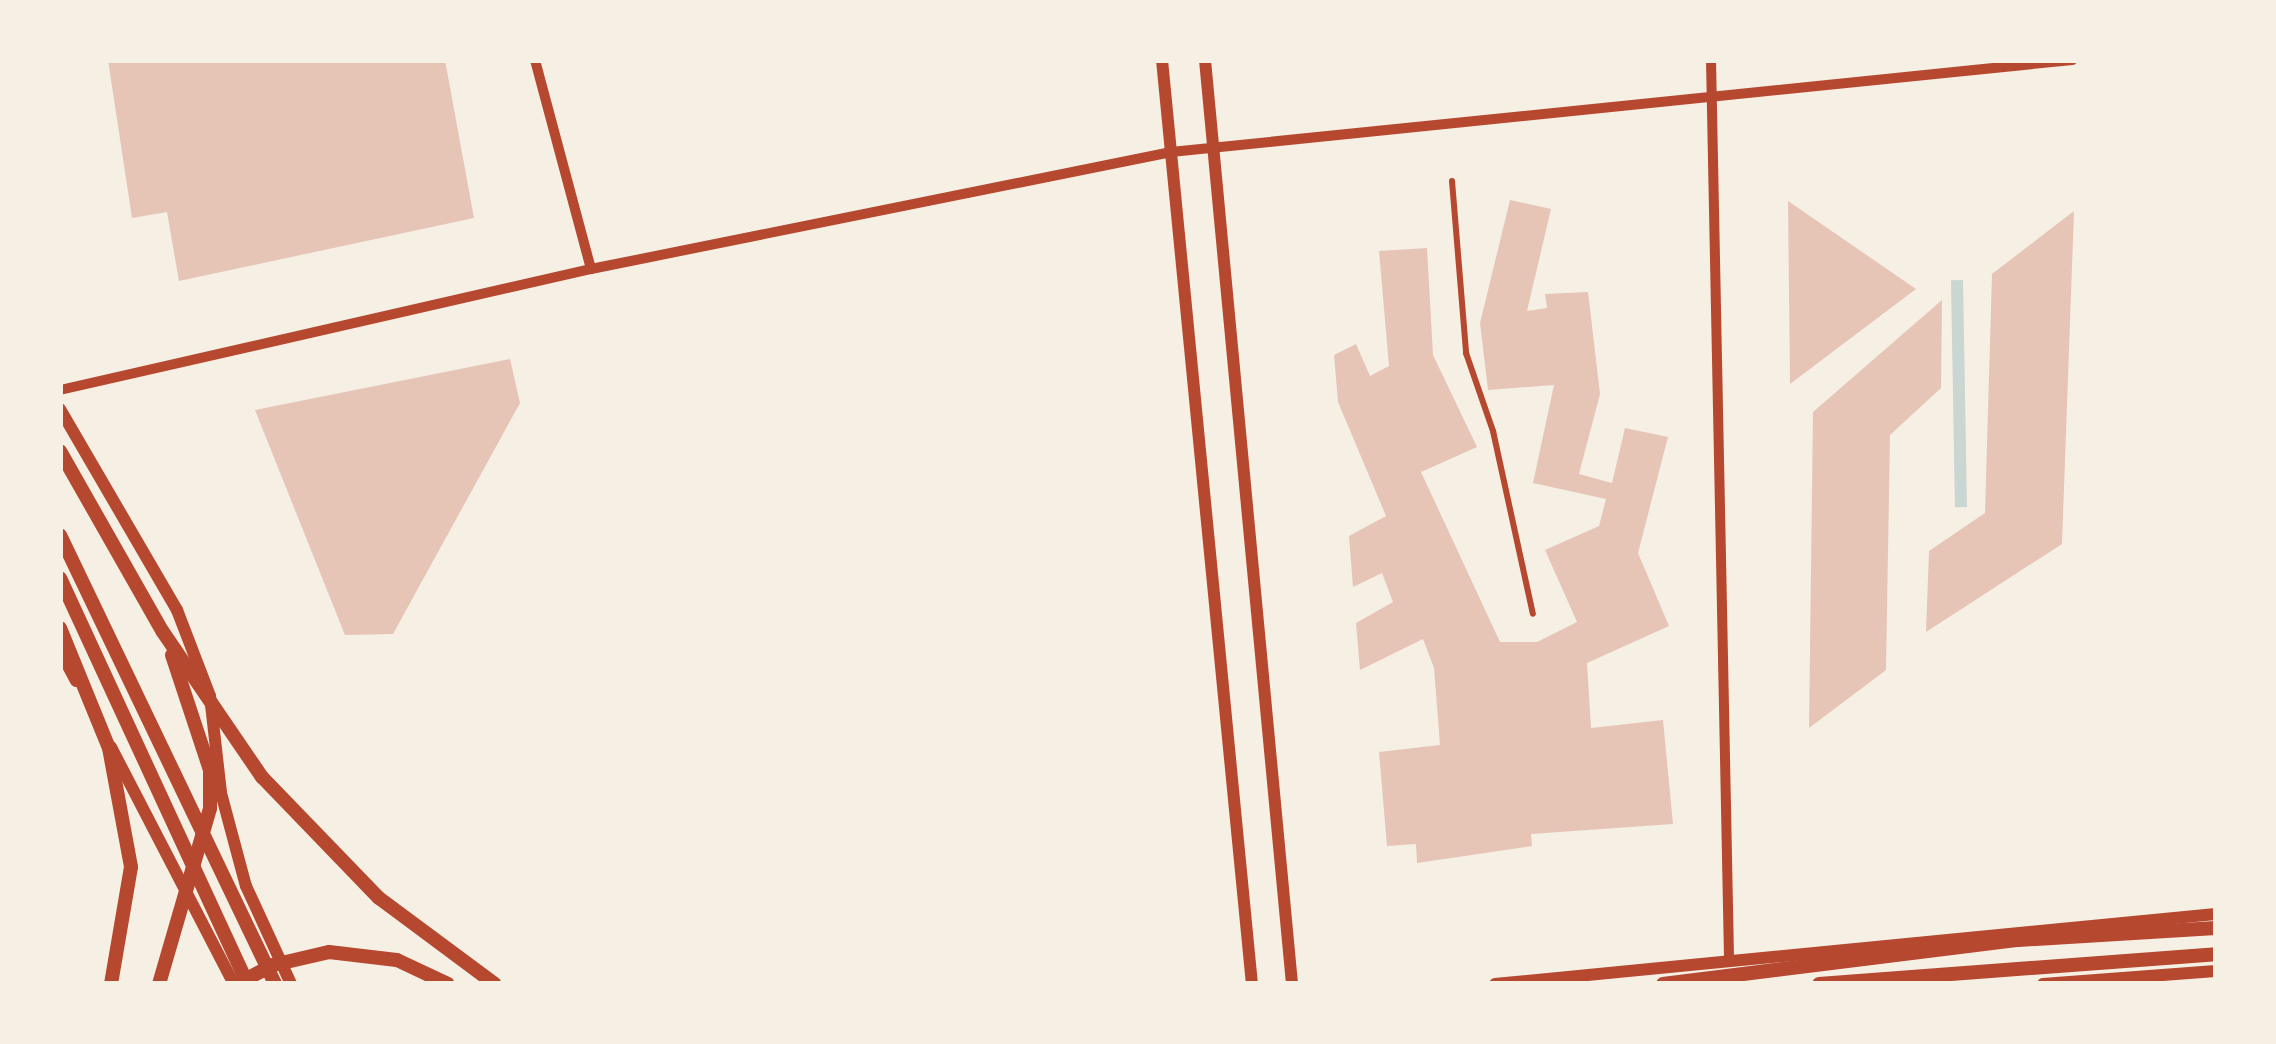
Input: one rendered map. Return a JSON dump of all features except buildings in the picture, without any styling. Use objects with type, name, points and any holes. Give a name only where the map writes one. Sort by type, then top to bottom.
[{"type":"highway","points":[[60,451],[163,632],[262,777],[319,840],[444,951],[496,984]]},
{"type":"highway","points":[[60,535],[275,984]]},
{"type":"highway","points":[[60,578],[248,984]]},
{"type":"highway","points":[[60,628],[109,748],[131,867],[111,984]]},
{"type":"highway","points":[[159,984],[210,808],[205,753],[163,632]]},
{"type":"highway","points":[[1663,984],[2018,940],[2216,928]]},
{"type":"highway","points":[[235,984],[273,965],[328,952],[397,960],[448,984]]},
{"type":"highway","points":[[1820,984],[2216,954]]},
{"type":"main road","points":[[1162,60],[1252,984]]},
{"type":"main road","points":[[1205,60],[1292,984]]},
{"type":"main road","points":[[60,409],[177,610],[210,696],[221,793],[246,886],[291,984]]},
{"type":"main road","points":[[60,651],[235,984]]},
{"type":"main road","points":[[1495,984],[2216,914]]},
{"type":"main road","points":[[2042,984],[2216,970]]},
{"type":"street","points":[[536,60],[591,269]]},
{"type":"street","points":[[1711,60],[1729,958]]},
{"type":"street","points":[[60,390],[591,269],[1172,152],[2072,60]]},
{"type":"street","points":[[1452,181],[1466,353],[1493,431],[1533,614]]},
{"type":"shaded area","points":[[1951,280],[1963,280],[1967,507],[1955,507]]}]
